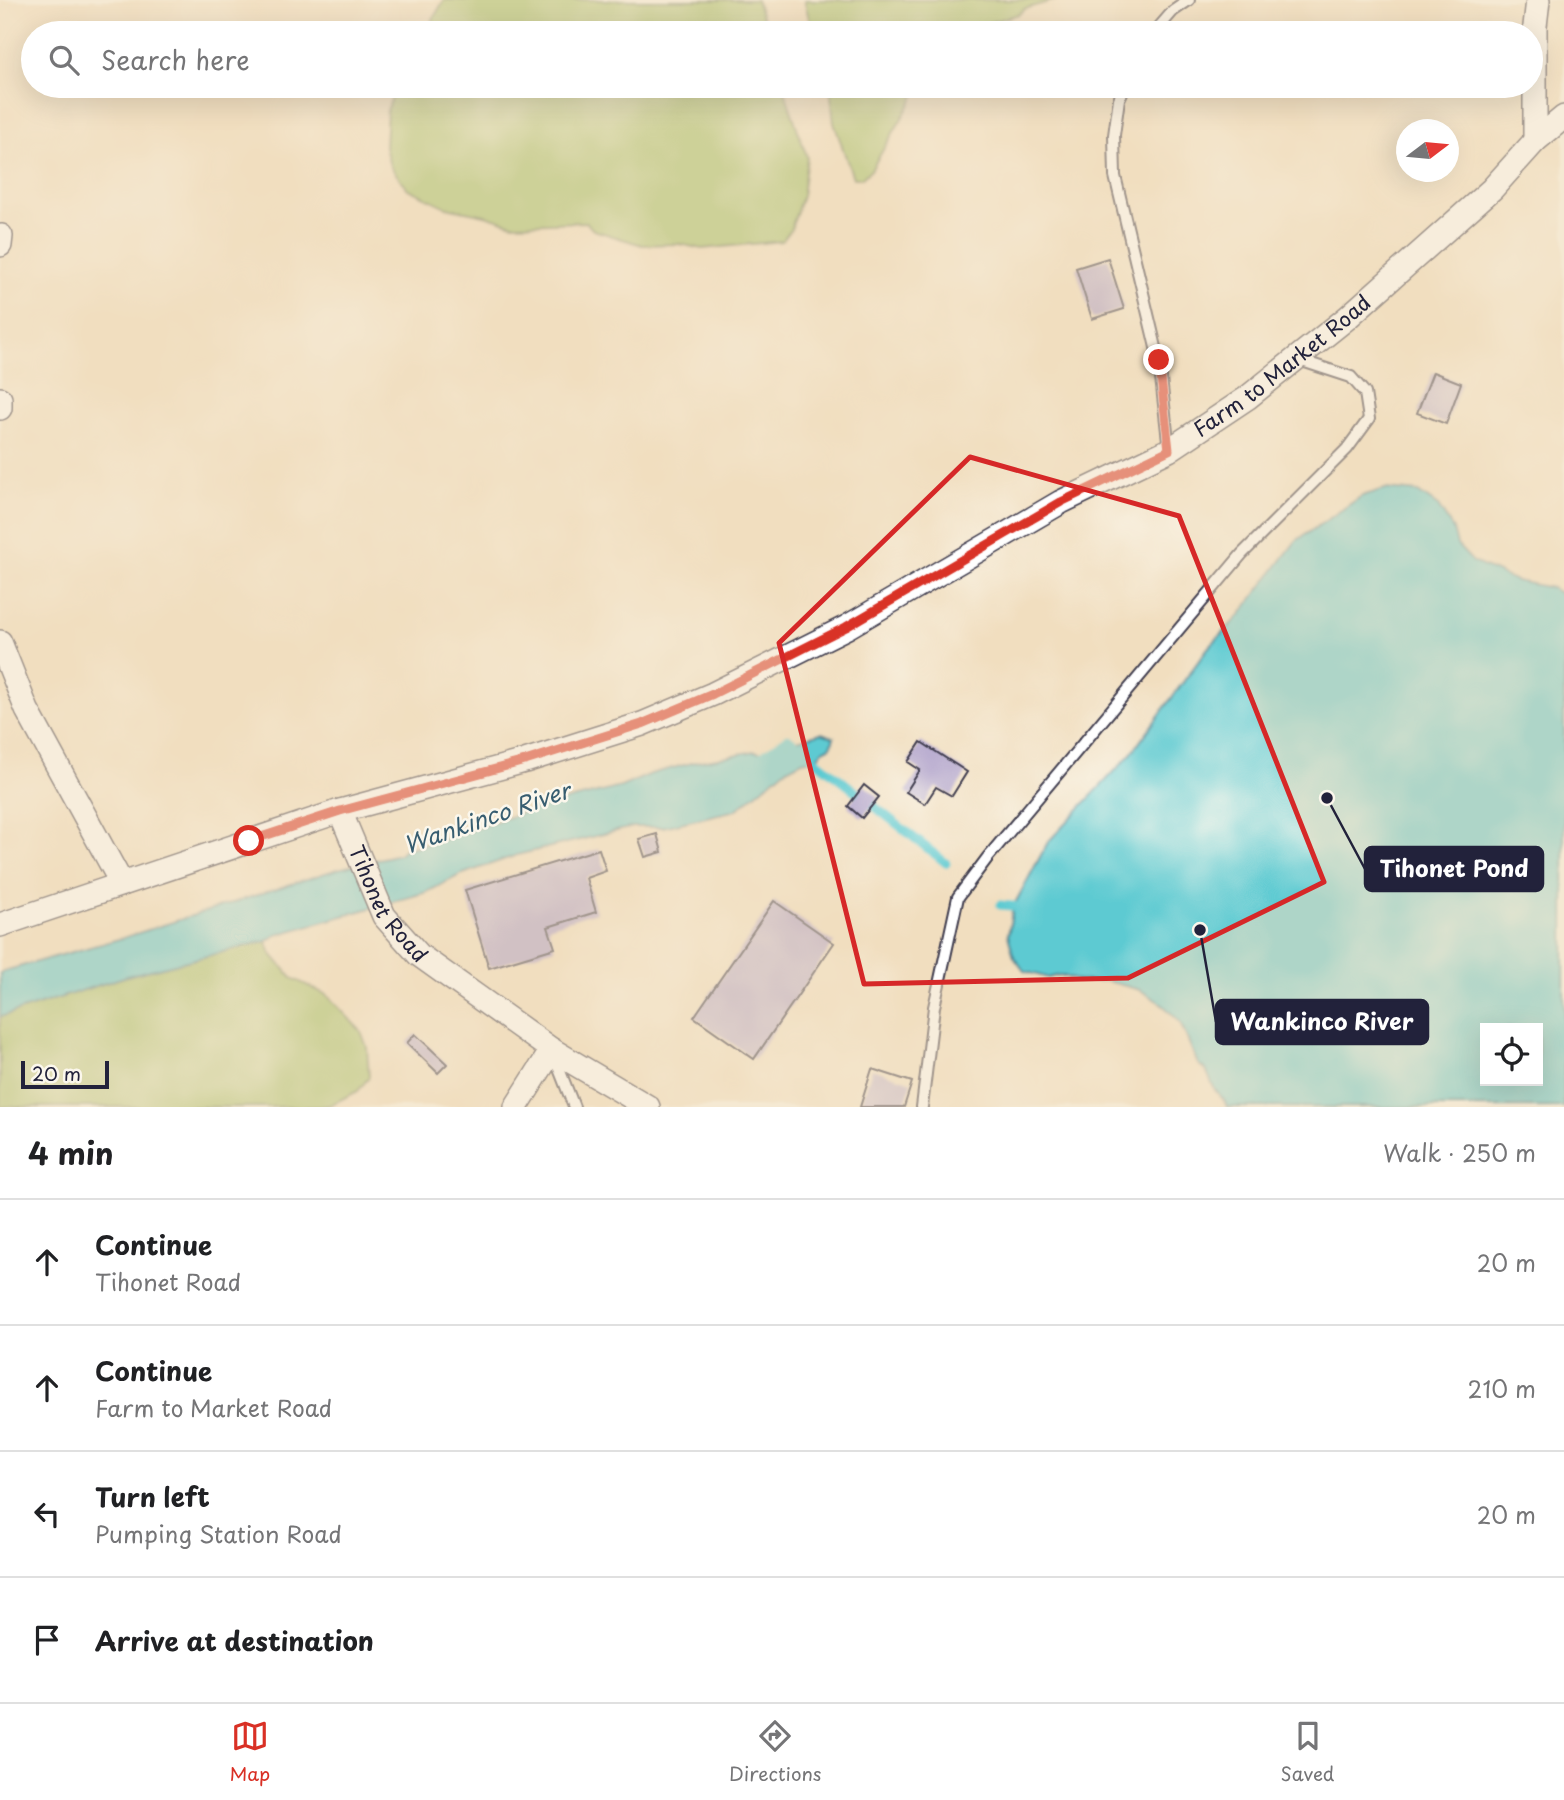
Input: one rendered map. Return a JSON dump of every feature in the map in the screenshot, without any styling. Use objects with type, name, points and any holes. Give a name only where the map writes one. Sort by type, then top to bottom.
[{"type":"street","points":[[1536,21],[1538,0]]},
{"type":"street","points":[[1535,98],[1535,141]]},
{"type":"street","name":"Farm to Market Road","points":[[340,811],[525,761],[642,724],[713,694],[846,627],[1061,502],[1169,450],[1247,398],[1348,318],[1492,189],[1535,141],[1564,117]]},
{"type":"street","points":[[0,399],[0,408]]},
{"type":"street","points":[[0,642],[27,710],[122,884]]},
{"type":"street","points":[[0,925],[340,811]]},
{"type":"street","name":"Tihonet Road","points":[[340,811],[384,916],[419,955],[552,1050],[648,1107]]},
{"type":"street","points":[[516,1107],[552,1050]]},
{"type":"lane","points":[[1164,21],[1189,0]]},
{"type":"lane","points":[[1119,98],[1114,135],[1115,176],[1159,360],[1169,450]]},
{"type":"lane","points":[[922,1107],[934,1007],[958,897],[988,856],[1242,554],[1347,449],[1369,419],[1364,393],[1350,377],[1296,359]]},
{"type":"lane","points":[[552,1050],[575,1107]]},
{"type":"highlighted area","points":[[970,457],[1179,516],[1324,882],[1128,978],[864,984],[779,643]]},
{"type":"green space","points":[[444,0],[756,0],[764,21],[432,21]]},
{"type":"green space","points":[[804,0],[1056,0],[995,21],[810,21]]},
{"type":"green space","points":[[392,98],[787,98],[807,157],[802,196],[791,229],[782,241],[702,249],[680,244],[642,245],[593,230],[586,222],[513,224],[446,207],[408,189],[390,166],[385,147],[387,110]]},
{"type":"green space","points":[[831,98],[914,98],[871,170],[862,178],[853,178],[834,123]]},
{"type":"green space","points":[[267,941],[270,952],[292,978],[327,995],[361,1031],[367,1047],[369,1077],[358,1091],[330,1105],[318,1107],[0,1107],[0,1017],[130,975]]},
{"type":"water","points":[[1385,489],[1418,492],[1438,506],[1453,529],[1457,545],[1473,562],[1516,581],[1552,588],[1564,596],[1564,1107],[1227,1107],[1206,1070],[1198,1064],[1180,1022],[1162,1004],[1140,990],[1107,981],[1079,981],[1060,975],[1048,978],[1024,971],[1014,957],[1008,935],[1013,907],[1048,842],[1131,754],[1208,648],[1240,615],[1296,541],[1362,496]]},
{"type":"water","points":[[821,733],[834,737],[831,746],[823,750],[817,758],[802,761],[783,771],[736,810],[663,827],[633,827],[517,855],[460,875],[427,892],[276,935],[267,941],[130,975],[0,1017],[0,973],[4,971],[126,937],[338,869],[399,854],[404,849],[439,841],[533,809],[621,787],[651,774],[695,762],[755,751],[763,753],[776,746]]},
{"type":"building","points":[[1108,258],[1124,309],[1092,319],[1076,268]]},
{"type":"building","points":[[1433,372],[1461,383],[1446,424],[1417,413]]},
{"type":"building","points":[[921,742],[967,772],[952,796],[936,787],[925,804],[906,792],[920,770],[908,762]]},
{"type":"building","points":[[864,785],[879,797],[862,818],[848,806]]},
{"type":"building","points":[[657,834],[662,852],[645,857],[639,839]]},
{"type":"building","points":[[599,849],[606,871],[586,878],[596,912],[548,927],[555,948],[489,968],[465,890]]},
{"type":"building","points":[[774,901],[834,943],[754,1059],[694,1017]]},
{"type":"building","points":[[415,1034],[447,1064],[438,1073],[407,1043]]},
{"type":"building","points":[[872,1069],[912,1082],[904,1107],[860,1107]]},
{"type":"waterway","name":"Wankinco River","points":[[759,758],[788,738],[946,863]]},
{"type":"waterway","name":"Wankinco River","points":[[1000,905],[1023,907]]},
{"type":"place","name":"Tihonet Pond","points":[[1327,798]]},
{"type":"place","name":"Wankinco River","points":[[1200,930]]},
{"type":"route","points":[[249,841],[340,811],[525,761],[642,724],[713,694],[846,627],[1061,502],[1169,450],[1159,360]]}]
